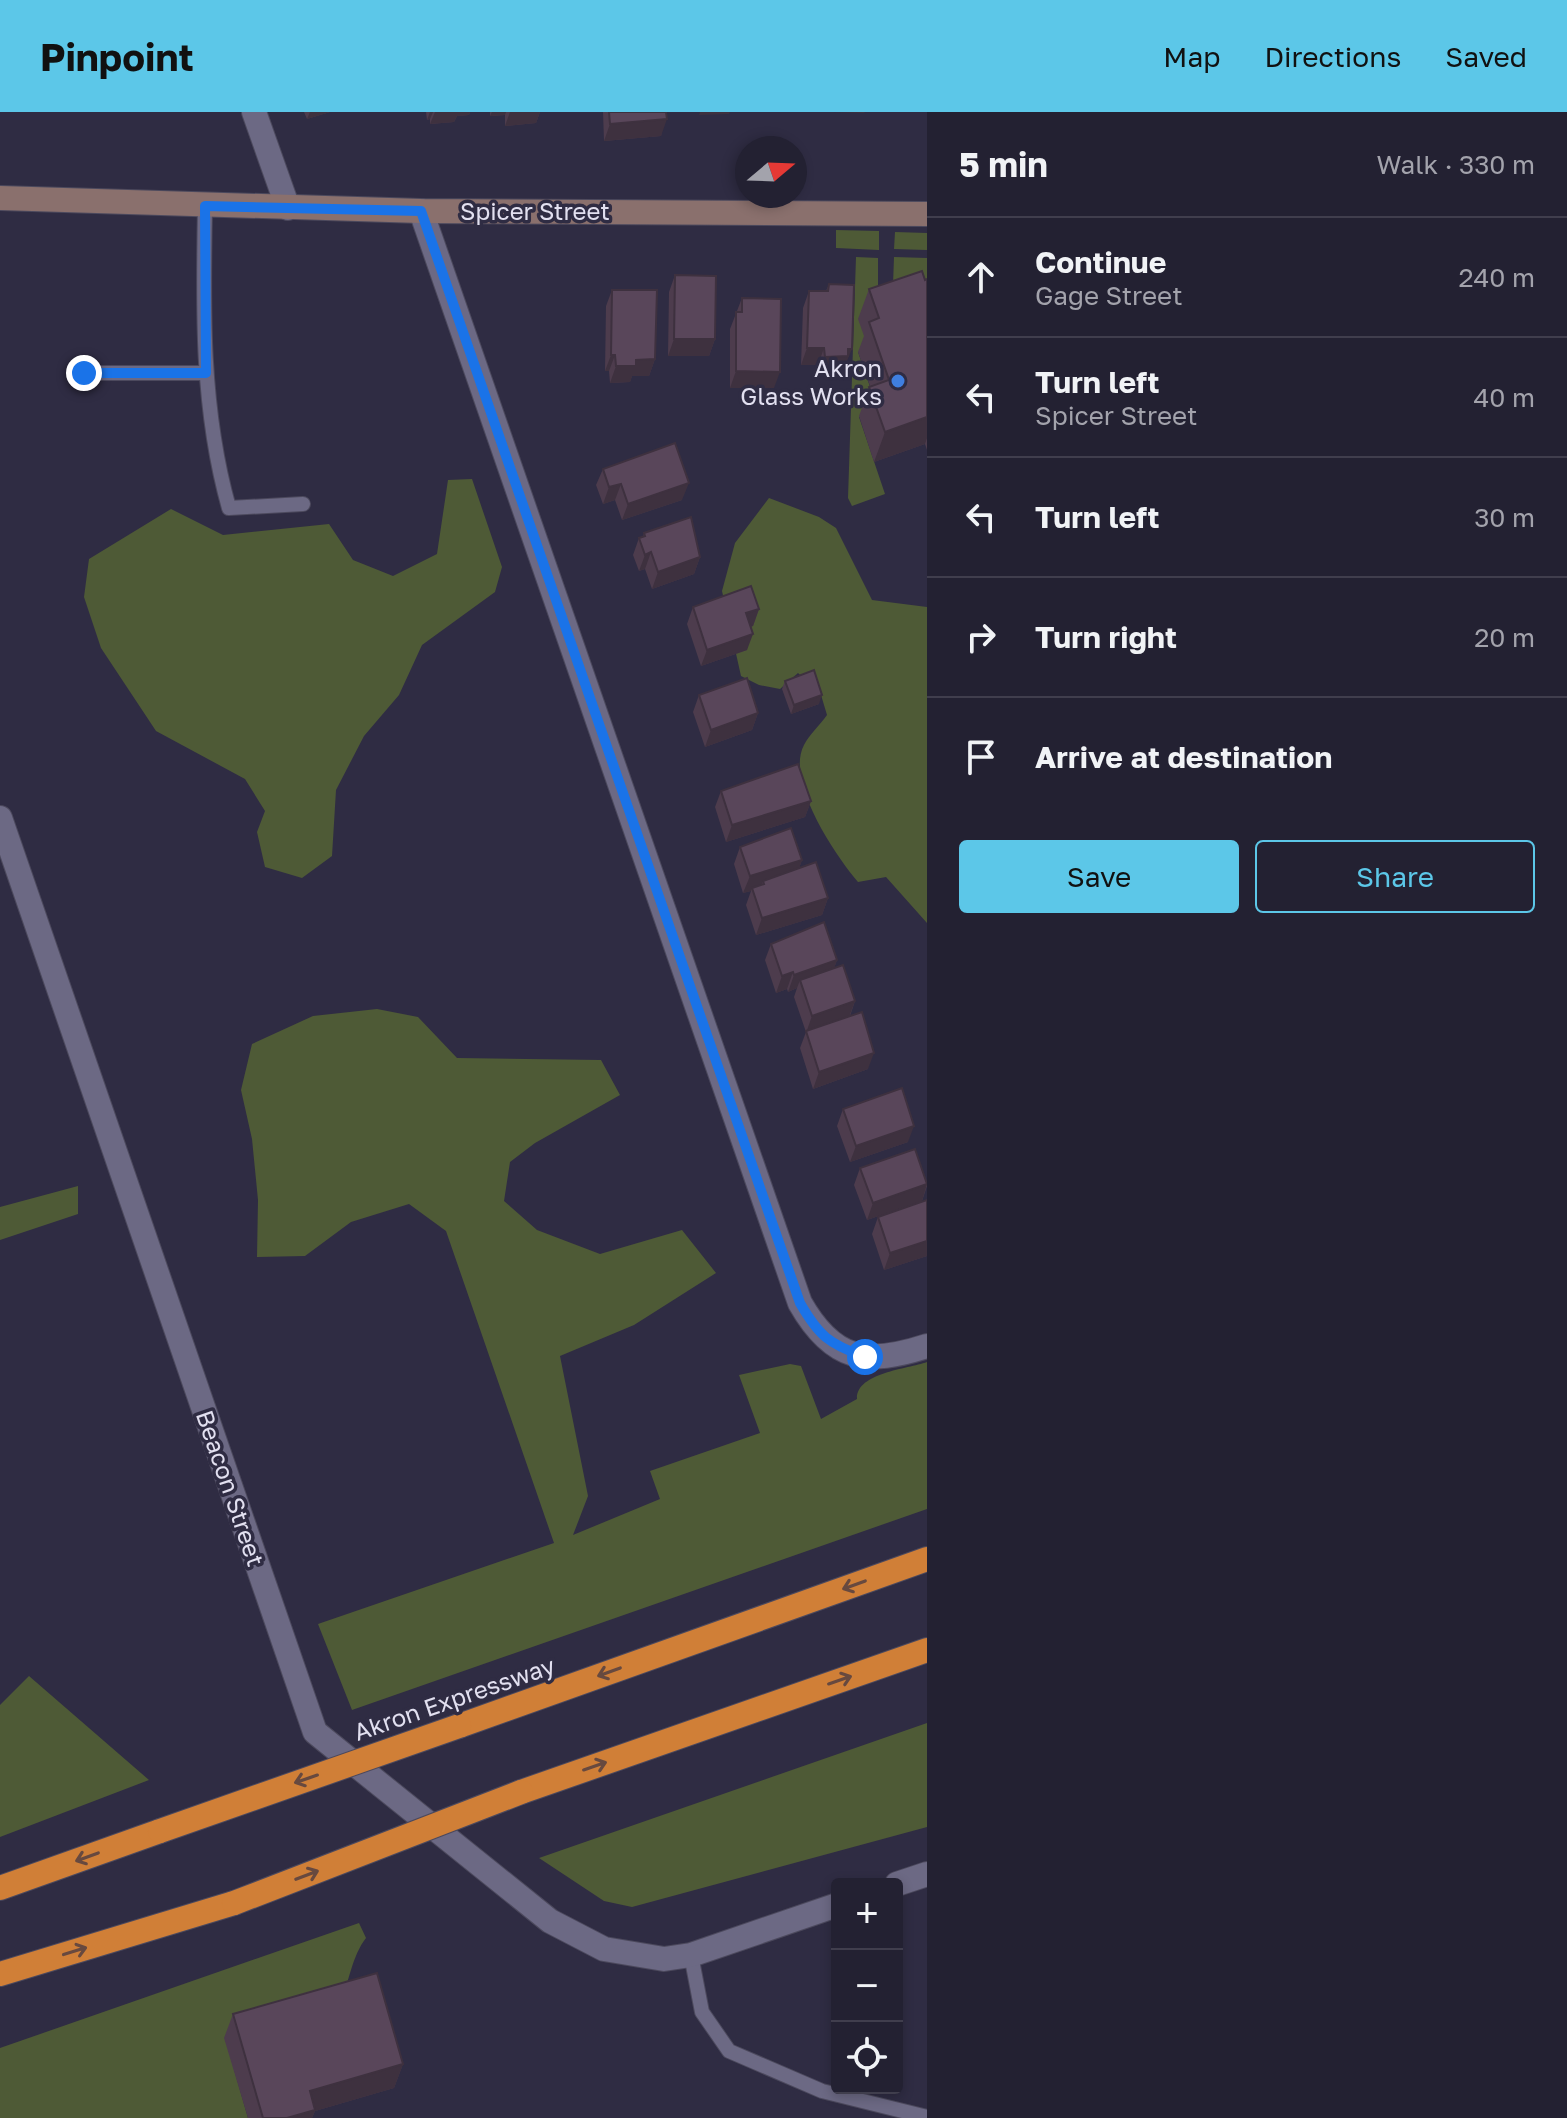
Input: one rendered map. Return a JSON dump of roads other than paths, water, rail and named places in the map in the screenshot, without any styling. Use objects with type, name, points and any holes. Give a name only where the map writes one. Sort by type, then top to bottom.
[{"type":"highway","name":"Akron Expressway","points":[[0,1888],[927,1559]]},
{"type":"highway","points":[[0,1974],[234,1903],[521,1792],[927,1650]]},
{"type":"street","points":[[254,112],[288,208]]},
{"type":"street","name":"Spicer Street","points":[[0,198],[421,211],[927,214]]},
{"type":"street","points":[[421,211],[800,1303],[816,1331],[848,1351],[865,1357],[886,1356],[927,1346]]},
{"type":"street","name":"Beacon Street","points":[[0,818],[315,1732],[550,1921],[604,1949],[664,1959],[691,1955],[831,1907]]},
{"type":"street","points":[[903,1882],[927,1874]]},
{"type":"lane","points":[[205,206],[206,373],[214,455],[229,508],[303,504]]},
{"type":"lane","points":[[84,373],[206,373]]},
{"type":"lane","points":[[691,1955],[702,2012],[729,2051],[822,2091],[927,2117]]},
{"type":"place","name":"Akron Glass Works","points":[[898,381]]}]
